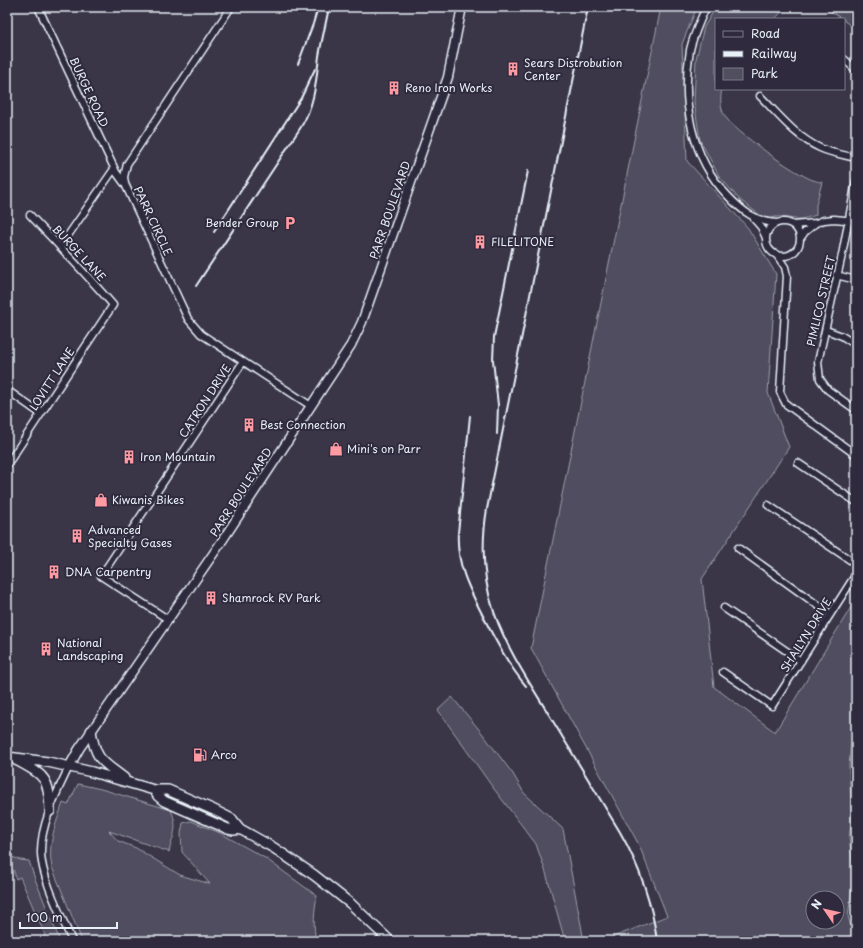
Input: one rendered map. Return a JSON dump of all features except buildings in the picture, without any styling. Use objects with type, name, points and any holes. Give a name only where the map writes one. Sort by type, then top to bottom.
[{"type":"main road","name":"PARR BOULEVARD","points":[[69,767],[91,731],[169,620],[351,345],[362,322],[448,76],[462,7]]},
{"type":"main road","points":[[91,731],[94,747],[99,758],[130,783]]},
{"type":"main road","points":[[9,757],[48,762],[92,772],[154,790],[158,796],[164,800],[228,829],[240,829],[274,848],[314,875],[351,904],[390,941]]},
{"type":"main road","points":[[9,757],[36,771],[45,779],[50,793],[50,811]]},
{"type":"street","name":"BURGE ROAD","points":[[38,7],[114,170],[125,184]]},
{"type":"street","name":"PARR CIRCLE","points":[[231,7],[127,164],[124,176],[125,184],[188,319],[201,334],[311,406]]},
{"type":"street","points":[[706,7],[690,49],[687,74],[688,102],[692,133],[697,149],[714,180],[732,200],[761,227],[768,246],[785,266],[787,276],[780,392],[786,404],[856,455]]},
{"type":"street","points":[[845,61],[856,70]]},
{"type":"street","points":[[760,96],[801,136],[812,144],[828,151],[856,158]]},
{"type":"street","points":[[60,246],[114,170]]},
{"type":"street","name":"PIMLICO STREET","points":[[856,181],[842,255],[836,275],[826,330],[818,362],[820,379],[828,390],[856,410]]},
{"type":"street","name":"BURGE LANE","points":[[30,215],[113,305]]},
{"type":"street","points":[[753,218],[777,223],[788,222],[798,231],[800,239]]},
{"type":"street","points":[[793,225],[816,223],[834,219],[856,221]]},
{"type":"street","points":[[766,238],[769,230],[777,223]]},
{"type":"street","points":[[785,266],[805,232],[816,223]]},
{"type":"street","points":[[776,254],[781,255],[792,253]]},
{"type":"street","points":[[836,275],[856,280]]},
{"type":"street","name":"LOVITT LANE","points":[[7,465],[113,305]]},
{"type":"street","points":[[826,330],[842,336],[856,345]]},
{"type":"street","name":"CATRON DRIVE","points":[[169,620],[102,576],[243,362]]},
{"type":"street","points":[[7,390],[41,414]]},
{"type":"street","points":[[798,463],[856,502]]},
{"type":"street","points":[[768,505],[856,564]]},
{"type":"street","points":[[738,548],[830,614]]},
{"type":"street","name":"SHAILYN DRIVE","points":[[723,672],[772,706],[856,574]]},
{"type":"street","points":[[724,608],[801,661]]},
{"type":"street","points":[[69,767],[50,811],[43,833],[41,855],[46,878],[72,941]]},
{"type":"green space","points":[[661,7],[697,7],[682,44],[687,161],[748,228],[776,274],[768,393],[789,447],[702,579],[714,687],[775,732],[856,599],[856,737],[851,745],[849,766],[852,818],[849,837],[854,874],[848,916],[855,941],[603,941],[667,916],[639,845],[531,648]]},
{"type":"green space","points":[[716,7],[786,7],[776,18],[715,18],[715,90],[722,90],[721,103],[723,113],[730,123],[739,131],[793,170],[813,180],[822,182],[816,205],[816,215],[797,219],[779,217],[769,219],[761,216],[739,199],[719,176],[700,140],[694,101],[696,59],[704,27]]},
{"type":"green space","points":[[825,7],[856,7],[856,29],[845,22],[845,18],[841,18]]},
{"type":"green space","points":[[452,697],[513,774],[524,793],[563,829],[584,941],[565,941],[546,873],[536,844],[491,785],[438,710]]},
{"type":"green space","points":[[78,784],[101,789],[171,810],[175,827],[169,852],[109,831],[118,841],[136,848],[180,875],[210,884],[182,852],[181,833],[183,823],[191,821],[220,833],[265,858],[317,896],[314,918],[316,941],[82,941],[52,867],[51,859],[51,842],[63,803],[68,805]]},
{"type":"green space","points":[[7,855],[20,860],[29,861],[60,941],[41,941],[45,935],[20,877],[16,879],[14,871],[7,865]]},
{"type":"railway","points":[[298,64],[318,7]]},
{"type":"railway","points":[[196,286],[306,118],[314,93],[319,56],[329,7]]},
{"type":"railway","points":[[588,7],[487,509],[484,541],[484,569],[489,595],[507,644],[620,832],[634,858],[652,912],[657,941]]},
{"type":"railway","points":[[214,232],[301,98],[315,69]]},
{"type":"railway","points":[[497,434],[498,405],[493,360],[494,337],[528,171]]},
{"type":"railway","points":[[470,416],[458,533],[459,557],[470,589],[490,629],[509,663],[526,686]]},
{"type":"place","name":"Sears Distrobution Center","points":[[513,69]]},
{"type":"place","name":"Reno Iron Works","points":[[394,88]]},
{"type":"place","name":"Bender Group","points":[[290,223]]},
{"type":"place","name":"FILELITONE","points":[[480,242]]},
{"type":"place","name":"Best Connection","points":[[249,425]]},
{"type":"place","name":"Mini's on Parr","points":[[336,449]]},
{"type":"place","name":"Iron Mountain","points":[[129,457]]},
{"type":"place","name":"Kiwanis Bikes","points":[[101,500]]},
{"type":"place","name":"Advanced Specialty Gases","points":[[77,536]]},
{"type":"place","name":"DNA Carpentry","points":[[54,572]]},
{"type":"place","name":"Shamrock RV Park","points":[[211,598]]},
{"type":"place","name":"National Landscaping","points":[[46,649]]},
{"type":"place","name":"Arco","points":[[200,755]]}]
